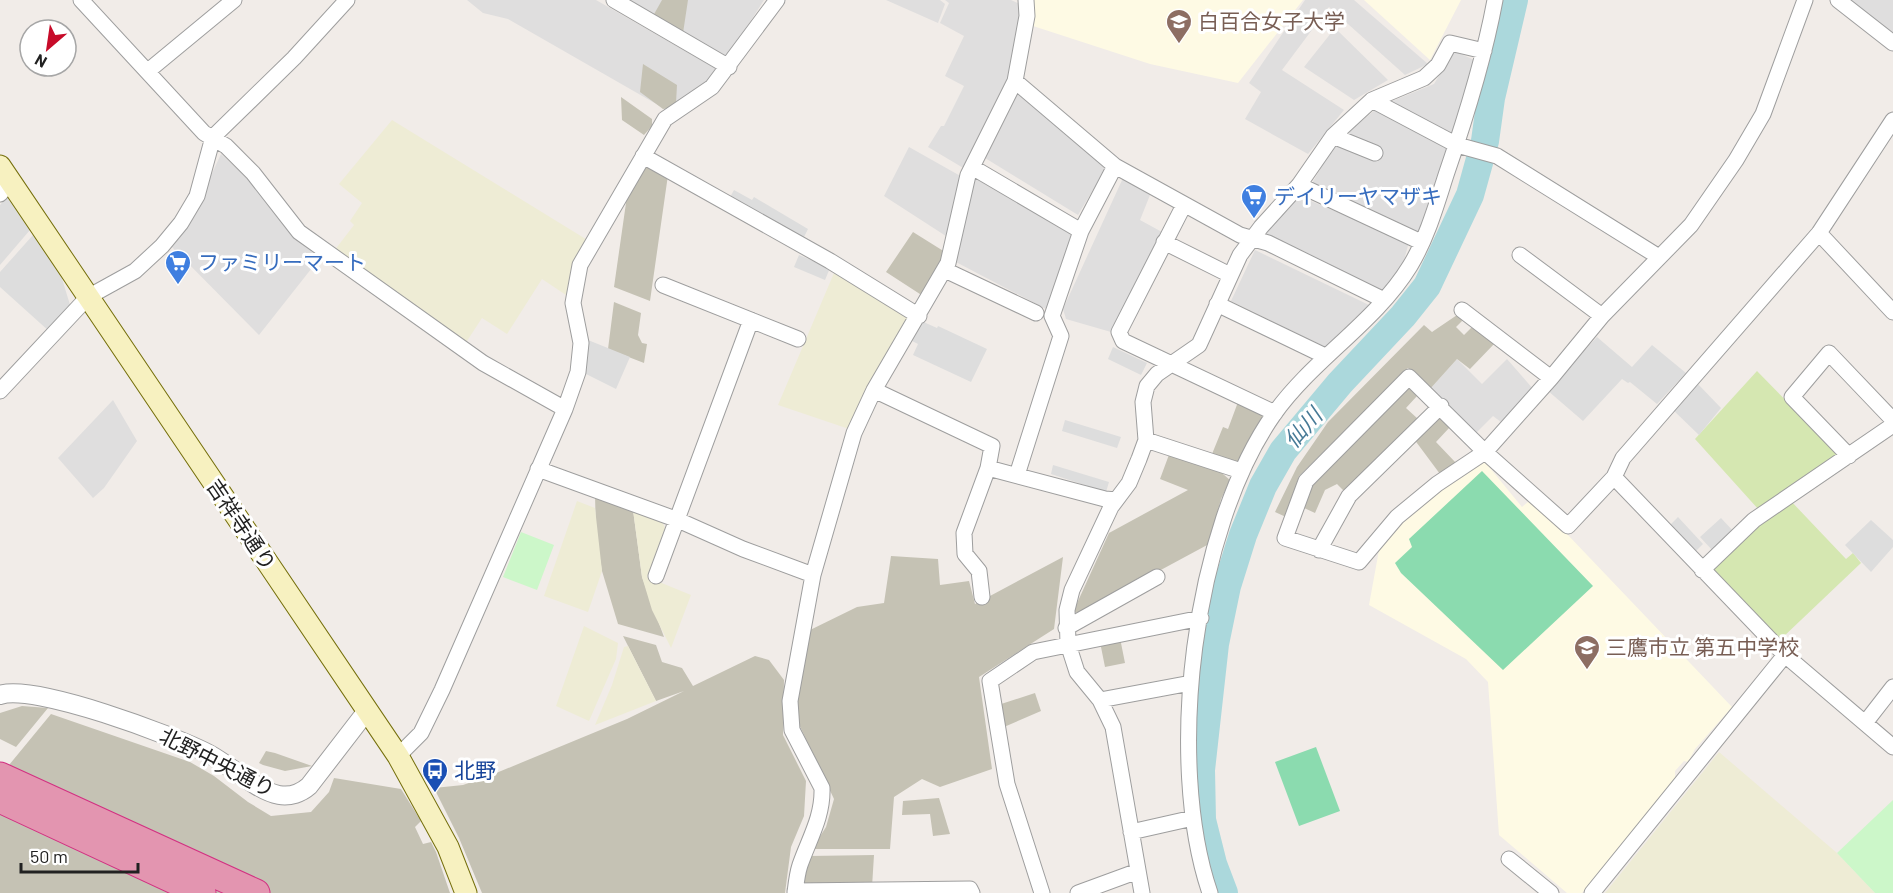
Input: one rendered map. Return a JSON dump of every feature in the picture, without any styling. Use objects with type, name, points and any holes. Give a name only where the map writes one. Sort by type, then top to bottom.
[{"type":"highway","points":[[0,776],[256,893]]},
{"type":"highway","points":[[0,799],[202,893]]},
{"type":"main road","name":"吉祥寺通り","points":[[3,181],[88,297],[366,712],[398,756],[448,847],[466,893]]},
{"type":"street","points":[[81,0],[204,133],[226,146],[253,173],[299,232],[483,363],[565,409]]},
{"type":"street","points":[[148,71],[234,0]]},
{"type":"street","points":[[0,391],[88,297],[135,271],[162,246],[181,223],[197,196],[213,137],[301,50],[347,0]]},
{"type":"street","points":[[614,0],[729,67]]},
{"type":"street","points":[[398,756],[421,733],[432,711],[490,585],[565,409],[578,372],[581,344],[573,303],[580,266],[665,119],[712,87],[777,0]]},
{"type":"street","points":[[972,893],[970,889],[919,892],[795,892],[799,867],[820,816],[822,788],[792,730],[790,701],[813,576],[844,463],[874,390],[945,270],[972,167],[1015,81],[1027,16],[1026,0]]},
{"type":"street","points":[[1210,893],[1193,818],[1189,750],[1191,683],[1214,547],[1227,503],[1241,471],[1275,413],[1324,356],[1384,300],[1410,266],[1461,147],[1495,0]]},
{"type":"street","points":[[1805,0],[1763,114],[1736,160],[1691,225],[1602,315],[1551,378],[1485,452],[1437,484],[1398,517],[1359,562],[1285,538],[1306,481],[1408,377],[1441,406],[1485,452],[1568,525],[1614,477],[1623,458],[1819,233],[1893,120]]},
{"type":"street","points":[[1838,0],[1893,43]]},
{"type":"street","points":[[1142,893],[1113,727],[1100,699],[1077,672],[1068,644],[1066,628],[1072,590],[1116,500],[1132,477],[1146,440],[1143,402],[1147,386],[1157,374],[1199,345],[1230,275],[1251,238],[1299,185],[1333,136],[1372,100],[1424,78],[1438,65],[1450,43],[1484,51]]},
{"type":"street","points":[[1015,81],[1115,166],[1240,235],[1268,243],[1384,300]]},
{"type":"street","points":[[1372,100],[1461,147],[1493,155],[1659,257]]},
{"type":"street","points":[[1333,136],[1375,153]]},
{"type":"street","points":[[643,156],[830,261],[918,316]]},
{"type":"street","points":[[1017,475],[1061,336],[1052,316],[1081,231],[1115,166]]},
{"type":"street","points":[[972,167],[1081,231]]},
{"type":"street","points":[[1299,185],[1421,242]]},
{"type":"street","points":[[1184,205],[1119,332],[1123,341],[1170,366],[1275,413]]},
{"type":"street","points":[[1819,233],[1893,312]]},
{"type":"street","points":[[1164,242],[1230,275]]},
{"type":"street","points":[[1520,255],[1602,315]]},
{"type":"street","points":[[945,270],[1036,313]]},
{"type":"street","points":[[663,285],[798,339]]},
{"type":"street","points":[[1216,304],[1324,356]]},
{"type":"street","points":[[1462,310],[1551,378]]},
{"type":"street","points":[[656,576],[751,320]]},
{"type":"street","points":[[1849,456],[1792,398],[1829,353],[1893,420]]},
{"type":"street","points":[[874,390],[992,446],[988,468],[964,533],[965,554],[980,571],[982,597]]},
{"type":"street","points":[[1319,550],[1349,496],[1441,406]]},
{"type":"street","points":[[1702,570],[1754,520],[1893,425]]},
{"type":"street","points":[[1146,440],[1241,471]]},
{"type":"street","points":[[988,468],[1116,500]]},
{"type":"street","points":[[538,469],[678,520],[743,549],[813,576]]},
{"type":"street","points":[[1614,477],[1785,655],[1893,747]]},
{"type":"street","points":[[1066,628],[1157,577]]},
{"type":"street","points":[[1042,893],[1007,784],[990,681],[1033,652],[1201,618]]},
{"type":"street","points":[[1592,893],[1785,655]]},
{"type":"street","points":[[1100,699],[1191,683]]},
{"type":"street","points":[[1865,723],[1893,687]]},
{"type":"street","name":"北野中央通り","points":[[0,695],[16,692],[40,696],[174,738],[232,767],[267,792],[282,796],[296,794],[309,786],[366,712]]},
{"type":"street","points":[[1131,832],[1193,818]]},
{"type":"street","points":[[1509,859],[1551,893]]},
{"type":"street","points":[[1078,893],[1138,871]]},
{"type":"shaded area","points":[[467,0],[596,0],[722,72],[672,109],[665,109],[508,19],[483,13]]},
{"type":"shaded area","points":[[624,0],[764,0],[727,58]]},
{"type":"shaded area","points":[[662,0],[688,0],[683,33],[653,16]]},
{"type":"shaded area","points":[[886,0],[940,0],[945,4],[938,23]]},
{"type":"shaded area","points":[[945,0],[1011,0],[1022,5],[1011,83],[965,169],[928,147],[941,126],[944,126],[964,86],[945,76],[964,36],[940,23],[949,3]]},
{"type":"shaded area","name":"白百合女子大学","points":[[1031,0],[1303,0],[1238,83],[1150,64],[1030,25]]},
{"type":"shaded area","points":[[1305,0],[1354,0],[1428,64],[1405,75],[1329,7],[1282,70],[1344,110],[1308,154],[1245,119],[1261,92],[1249,83]]},
{"type":"shaded area","name":"白百合女子大学","points":[[1364,0],[1461,0],[1430,60]]},
{"type":"shaded area","points":[[1847,0],[1893,0],[1893,36]]},
{"type":"shaded area","points":[[1335,28],[1388,80],[1354,100],[1304,67]]},
{"type":"shaded area","points":[[1454,51],[1479,62],[1451,135],[1390,102],[1434,84]]},
{"type":"shaded area","points":[[643,64],[677,85],[676,103],[670,108],[663,109],[640,92]]},
{"type":"shaded area","points":[[1018,89],[1106,168],[1078,215],[985,158]]},
{"type":"shaded area","points":[[621,97],[652,119],[652,126],[644,135],[622,120]]},
{"type":"shaded area","points":[[1375,110],[1448,149],[1421,232],[1415,233],[1311,185],[1333,147],[1345,144],[1378,160],[1381,150],[1347,133]]},
{"type":"shaded area","points":[[392,120],[589,241],[569,280],[566,295],[542,279],[507,334],[482,318],[465,344],[334,251],[354,225],[350,221],[362,203],[339,184]]},
{"type":"shaded area","points":[[909,147],[964,178],[949,238],[884,196]]},
{"type":"shaded area","points":[[221,154],[259,189],[291,230],[319,259],[259,335],[168,243],[187,227]]},
{"type":"shaded area","points":[[648,163],[668,175],[650,301],[614,287],[628,189]]},
{"type":"shaded area","points":[[974,176],[1074,233],[1046,309],[954,261]]},
{"type":"shaded area","points":[[1123,178],[1150,195],[1140,220],[1162,232],[1117,329],[1111,332],[1066,319],[1063,309]]},
{"type":"shaded area","points":[[734,190],[752,200],[754,197],[808,229],[802,241],[729,199]]},
{"type":"shaded area","points":[[7,196],[30,230],[0,265],[0,205]]},
{"type":"shaded area","points":[[1299,196],[1409,242],[1403,264],[1382,292],[1267,236],[1267,230]]},
{"type":"shaded area","points":[[913,232],[945,252],[923,296],[886,272]]},
{"type":"shaded area","points":[[33,235],[59,269],[71,308],[50,332],[0,287],[0,272]]},
{"type":"shaded area","points":[[1255,250],[1369,305],[1325,347],[1231,301]]},
{"type":"shaded area","points":[[799,255],[830,268],[825,280],[794,267]]},
{"type":"shaded area","points":[[834,273],[909,317],[849,429],[778,405]]},
{"type":"shaded area","points":[[614,302],[641,313],[638,335],[642,343],[647,344],[644,363],[608,349]]},
{"type":"shaded area","points":[[1460,313],[1462,321],[1456,327],[1464,335],[1471,328],[1478,329],[1495,343],[1470,369],[1457,359],[1430,389],[1408,368],[1299,476],[1286,517],[1275,512],[1297,467],[1328,422],[1424,325],[1432,332]]},
{"type":"shaded area","points":[[919,320],[937,328],[938,326],[987,349],[971,382],[913,355],[918,344],[908,339]]},
{"type":"shaded area","points":[[1597,337],[1632,367],[1652,345],[1686,373],[1657,404],[1630,382],[1622,379],[1583,421],[1547,390]]},
{"type":"shaded area","points":[[588,340],[630,357],[616,389],[586,374]]},
{"type":"shaded area","points":[[1113,347],[1147,363],[1141,375],[1108,359]]},
{"type":"shaded area","points":[[1457,359],[1482,384],[1507,359],[1534,390],[1501,422],[1493,416],[1476,433],[1430,389]]},
{"type":"shaded area","points":[[1696,382],[1721,408],[1699,435],[1672,409]]},
{"type":"shaded area","points":[[1408,386],[1417,396],[1406,408],[1418,419],[1346,493],[1337,484],[1325,490],[1315,513],[1302,507],[1310,482]]},
{"type":"shaded area","points":[[113,400],[137,441],[104,488],[93,498],[58,458]]},
{"type":"shaded area","points":[[1238,402],[1262,412],[1263,418],[1238,461],[1232,463],[1212,454],[1223,427],[1228,429]]},
{"type":"shaded area","points":[[1440,418],[1450,427],[1436,442],[1456,463],[1440,474],[1414,439]]},
{"type":"shaded area","points":[[1065,420],[1121,437],[1117,448],[1062,431]]},
{"type":"shaded area","points":[[1170,452],[1216,468],[1230,480],[1221,499],[1209,544],[1081,613],[1073,612],[1109,533],[1188,490],[1160,479]]},
{"type":"shaded area","name":"三鷹市立 第五中学校","points":[[1485,462],[1522,507],[1529,501],[1567,534],[1732,707],[1695,749],[1688,762],[1684,761],[1675,771],[1675,779],[1582,893],[1567,893],[1499,835],[1488,682],[1466,659],[1369,605],[1379,550],[1404,522],[1441,491]]},
{"type":"shaded area","points":[[1053,465],[1109,482],[1106,492],[1051,474]]},
{"type":"shaded area","points":[[595,495],[633,510],[642,577],[664,637],[618,624],[602,571],[596,534]]},
{"type":"shaded area","points":[[577,501],[595,508],[602,571],[588,612],[544,596]]},
{"type":"shaded area","points":[[633,510],[661,519],[665,528],[647,577],[691,595],[671,648],[652,610],[642,577]]},
{"type":"shaded area","points":[[1678,517],[1703,544],[1695,552],[1669,526]]},
{"type":"shaded area","points":[[1721,518],[1734,532],[1713,551],[1700,537]]},
{"type":"shaded area","points":[[1871,520],[1893,540],[1893,547],[1871,572],[1845,545]]},
{"type":"shaded area","points":[[891,556],[938,559],[940,585],[969,581],[975,604],[1063,557],[1054,629],[979,677],[992,769],[940,787],[922,779],[894,797],[890,849],[812,849],[826,827],[834,799],[797,720],[795,703],[806,632],[857,607],[884,603]]},
{"type":"shaded area","points":[[584,626],[618,643],[616,659],[589,721],[556,706]]},
{"type":"shaded area","points":[[623,636],[656,645],[662,662],[682,668],[693,686],[755,656],[769,660],[784,680],[783,735],[806,781],[804,816],[791,847],[785,893],[482,893],[459,838],[434,788],[463,785],[489,776],[627,719],[684,691],[656,701]]},
{"type":"shaded area","points":[[1120,638],[1125,663],[1105,667],[1100,642]]},
{"type":"shaded area","points":[[628,646],[656,701],[595,725],[612,685],[624,647]]},
{"type":"shaded area","points":[[1035,693],[1041,711],[1004,727],[998,705]]},
{"type":"shaded area","points":[[22,706],[48,708],[16,747],[0,739],[0,713]]},
{"type":"shaded area","points":[[51,714],[190,762],[271,816],[311,812],[329,792],[334,778],[401,789],[421,821],[415,827],[423,844],[431,842],[436,852],[450,893],[0,893],[0,776]]},
{"type":"shaded area","points":[[266,751],[312,766],[285,771],[263,765],[259,763]]},
{"type":"shaded area","points":[[1719,752],[1837,853],[1875,893],[1605,893]]},
{"type":"shaded area","points":[[939,798],[950,834],[933,836],[930,814],[902,815],[903,801]]},
{"type":"shaded area","points":[[874,855],[872,887],[805,885],[802,882],[809,856]]},
{"type":"green space","points":[[1757,371],[1837,453],[1836,458],[1759,510],[1695,439]]},
{"type":"green space","points":[[1482,471],[1593,586],[1503,670],[1401,573],[1395,563],[1412,547],[1409,539]]},
{"type":"green space","points":[[1789,499],[1846,559],[1853,553],[1861,563],[1781,639],[1712,569],[1712,564]]},
{"type":"green space","points":[[521,532],[554,545],[537,590],[503,577]]},
{"type":"green space","points":[[1316,747],[1340,811],[1299,826],[1275,762]]},
{"type":"green space","points":[[1893,800],[1893,893],[1875,893],[1837,853]]},
{"type":"waterway","name":"仙川","points":[[1224,893],[1213,864],[1202,820],[1201,770],[1215,644],[1227,586],[1243,535],[1263,486],[1283,451],[1427,286],[1470,195],[1485,141],[1491,98],[1514,0]]},
{"type":"place","name":"白百合女子大学","points":[[1179,45]]},
{"type":"place","name":"デイリーヤマザキ","points":[[1254,220]]},
{"type":"place","name":"ファミリーマート","points":[[178,286]]},
{"type":"place","name":"三鷹市立 第五中学校","points":[[1587,671]]},
{"type":"place","name":"北野","points":[[435,794]]}]
